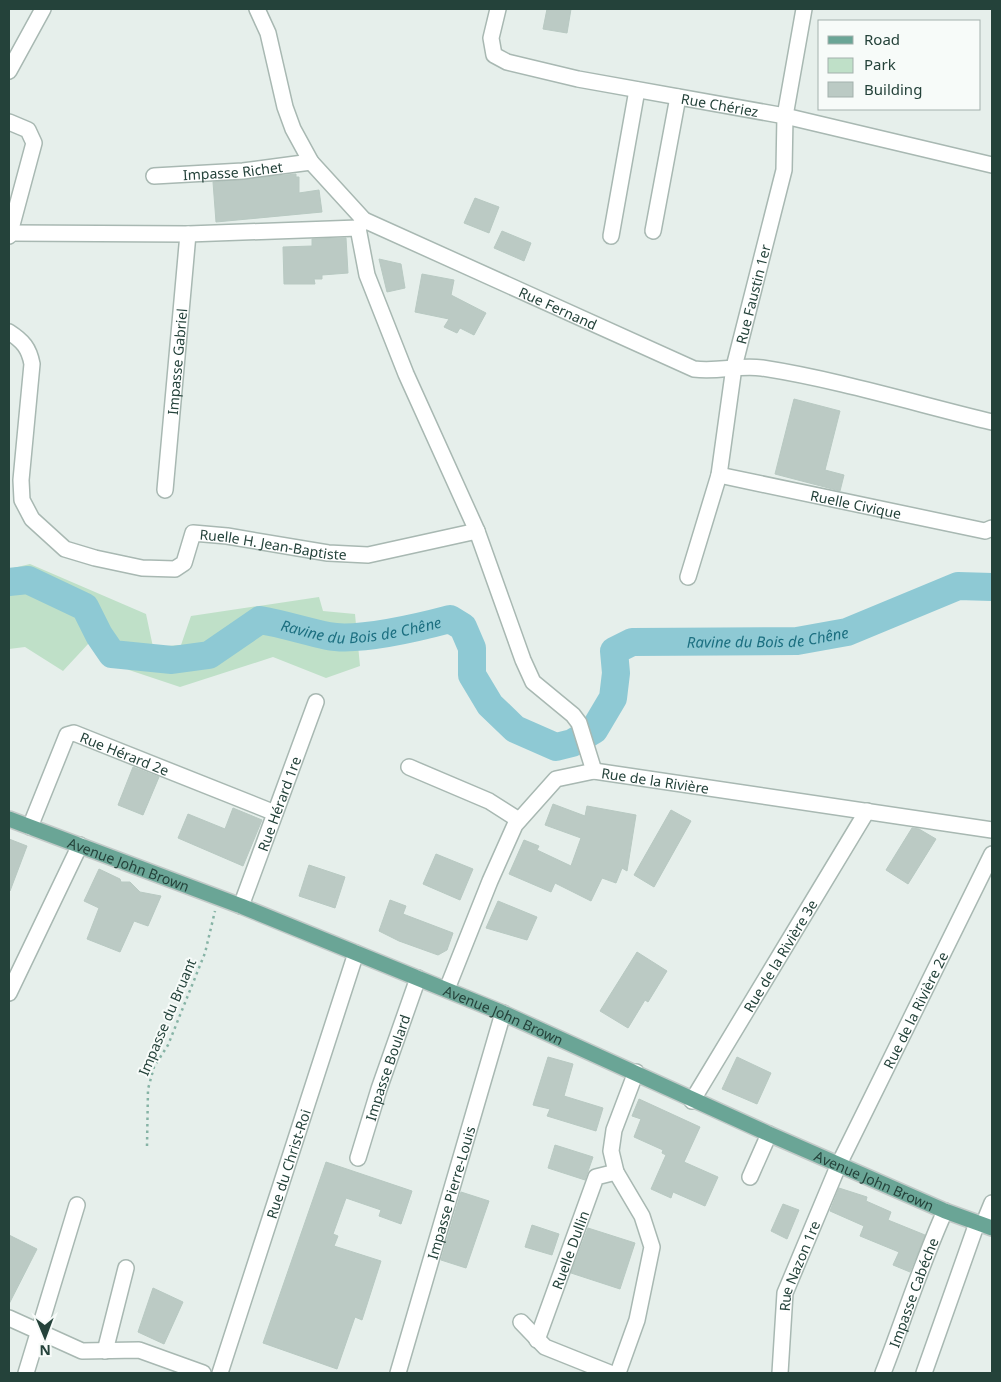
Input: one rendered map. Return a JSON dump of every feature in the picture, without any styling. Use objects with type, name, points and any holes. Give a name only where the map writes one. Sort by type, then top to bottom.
[{"type":"main road","name":"Avenue John Brown","points":[[9,819],[241,906],[504,1013],[636,1072],[692,1100],[945,1211],[984,1226]]},
{"type":"street","points":[[9,71],[43,9]]},
{"type":"street","name":"Rue Fernand","points":[[257,9],[268,33],[290,123],[311,162],[361,224],[694,370],[714,372],[734,367],[761,368],[817,379],[992,422]]},
{"type":"street","name":"Rue Chériez","points":[[498,9],[491,38],[494,55],[507,62],[578,79],[785,116],[992,165]]},
{"type":"street","name":"Rue Faustin 1er","points":[[688,577],[719,476],[734,367],[784,170],[785,116],[804,9]]},
{"type":"street","points":[[611,236],[637,90]]},
{"type":"street","points":[[653,231],[678,98]]},
{"type":"street","points":[[9,122],[28,130],[34,143],[9,234],[188,234],[361,224],[367,275],[406,374],[477,531],[522,660],[533,682],[573,715],[579,723],[594,770]]},
{"type":"street","name":"Impasse Richet","points":[[154,176],[243,171],[311,162]]},
{"type":"street","name":"Impasse Gabriel","points":[[165,490],[188,234]]},
{"type":"street","name":"Ruelle H. Jean-Baptiste","points":[[9,332],[20,339],[29,350],[32,364],[22,500],[32,519],[65,549],[142,568],[175,569],[184,563],[193,533],[227,536],[328,553],[368,555],[477,531]]},
{"type":"street","name":"Ruelle Civique","points":[[719,476],[985,531],[992,528]]},
{"type":"street","name":"Rue Hérard 1re","points":[[241,906],[316,702]]},
{"type":"street","name":"Rue Hérard 2e","points":[[30,827],[67,735],[74,733],[275,813]]},
{"type":"street","points":[[409,767],[489,801],[520,820]]},
{"type":"street","name":"Rue de la Rivière","points":[[447,990],[490,881],[520,820],[556,779],[594,770],[992,830]]},
{"type":"street","name":"Rue de la Rivière 3e","points":[[692,1100],[868,811]]},
{"type":"street","points":[[9,993],[80,845]]},
{"type":"street","name":"Rue de la Rivière 2e","points":[[839,1164],[992,854]]},
{"type":"street","name":"Rue du Christ-Roi","points":[[220,1373],[356,953]]},
{"type":"street","name":"Impasse Boulard","points":[[358,1158],[379,1089],[418,978]]},
{"type":"street","name":"Impasse Pierre-Louis","points":[[398,1373],[504,1013]]},
{"type":"street","points":[[618,1373],[637,1320],[652,1247],[642,1216],[616,1172],[611,1151],[614,1130],[636,1072]]},
{"type":"street","points":[[750,1177],[769,1134]]},
{"type":"street","name":"Rue Nazon 1re","points":[[780,1373],[785,1293],[839,1164]]},
{"type":"street","name":"Ruelle Dullin","points":[[536,1340],[596,1177],[616,1172]]},
{"type":"street","points":[[924,1373],[992,1203]]},
{"type":"street","points":[[26,1373],[40,1333],[77,1206]]},
{"type":"street","name":"Impasse Cabéche","points":[[883,1373],[924,1259],[945,1211]]},
{"type":"street","points":[[105,1351],[126,1268]]},
{"type":"street","points":[[9,1318],[82,1351],[139,1350],[203,1373]]},
{"type":"street","points":[[521,1322],[536,1340],[545,1347],[610,1373]]},
{"type":"path","name":"Impasse du Bruant","points":[[147,1146],[148,1089],[154,1067],[168,1045],[205,953],[219,898]]},
{"type":"green space","points":[[30,564],[146,614],[153,647],[181,645],[191,616],[319,597],[323,611],[355,614],[360,666],[326,678],[273,657],[180,687],[129,670],[89,643],[63,671],[25,647],[9,649],[9,569]]},
{"type":"building","points":[[547,9],[571,9],[567,33],[543,29]]},
{"type":"building","points":[[296,174],[296,177],[299,177],[299,193],[319,190],[322,212],[216,222],[213,182]]},
{"type":"building","points":[[475,198],[499,207],[489,233],[464,223]]},
{"type":"building","points":[[502,231],[531,243],[524,261],[494,248]]},
{"type":"building","points":[[346,238],[348,273],[322,275],[322,279],[314,279],[315,284],[284,284],[283,247],[312,246],[312,239]]},
{"type":"building","points":[[379,259],[401,264],[405,288],[387,292]]},
{"type":"building","points":[[422,274],[454,280],[451,295],[486,313],[474,335],[460,328],[457,333],[444,327],[449,319],[415,312]]},
{"type":"building","points":[[794,399],[840,411],[825,470],[844,475],[840,491],[775,474]]},
{"type":"building","points":[[133,767],[159,777],[143,815],[118,805]]},
{"type":"building","points":[[553,804],[585,816],[587,806],[636,815],[627,871],[622,868],[616,883],[602,878],[591,901],[555,883],[551,892],[509,874],[524,840],[539,846],[537,850],[571,866],[581,838],[545,825]]},
{"type":"building","points":[[233,808],[262,820],[243,866],[178,838],[188,814],[225,829]]},
{"type":"building","points":[[671,810],[691,821],[654,887],[634,875]]},
{"type":"building","points":[[912,828],[919,829],[936,839],[908,884],[886,870]]},
{"type":"building","points":[[9,839],[27,846],[10,891],[9,891]]},
{"type":"building","points":[[436,854],[473,869],[460,900],[423,884]]},
{"type":"building","points":[[309,865],[345,877],[335,908],[299,896]]},
{"type":"building","points":[[99,869],[120,879],[121,882],[130,882],[140,892],[161,896],[148,926],[134,921],[120,952],[87,939],[99,908],[84,901]]},
{"type":"building","points":[[390,900],[406,906],[403,914],[453,933],[447,950],[438,955],[399,941],[379,931]]},
{"type":"building","points":[[498,901],[537,917],[527,940],[486,928]]},
{"type":"building","points":[[637,952],[667,971],[648,1002],[645,1000],[628,1028],[600,1011]]},
{"type":"building","points":[[548,1057],[573,1064],[564,1096],[603,1108],[596,1131],[547,1116],[550,1109],[533,1105]]},
{"type":"building","points":[[737,1057],[771,1073],[757,1104],[722,1089]]},
{"type":"building","points":[[639,1099],[700,1127],[684,1162],[718,1177],[705,1206],[673,1192],[671,1198],[651,1189],[666,1155],[662,1153],[663,1150],[634,1137],[641,1119],[632,1116]]},
{"type":"building","points":[[555,1145],[593,1157],[585,1180],[548,1168]]},
{"type":"building","points":[[326,1162],[412,1191],[401,1224],[379,1216],[381,1210],[346,1198],[333,1234],[338,1236],[334,1246],[381,1261],[362,1320],[355,1317],[337,1369],[263,1343]]},
{"type":"building","points":[[839,1188],[867,1197],[866,1201],[891,1212],[888,1220],[925,1235],[910,1272],[893,1265],[899,1252],[860,1236],[864,1226],[830,1211]]},
{"type":"building","points":[[461,1192],[489,1201],[466,1268],[441,1260]]},
{"type":"building","points":[[783,1204],[799,1210],[787,1239],[771,1231]]},
{"type":"building","points":[[532,1225],[559,1234],[552,1255],[525,1247]]},
{"type":"building","points":[[588,1228],[635,1243],[620,1289],[571,1273]]},
{"type":"building","points":[[9,1235],[37,1249],[9,1304]]},
{"type":"building","points":[[153,1288],[183,1302],[164,1344],[138,1332]]},
{"type":"waterway","name":"Ravine du Bois de Chêne","points":[[9,582],[28,580],[85,607],[99,635],[112,654],[172,660],[209,655],[260,620],[328,636],[355,637],[389,633],[450,619],[463,627],[472,648],[472,675],[490,705],[515,729],[556,747],[572,743],[594,730],[613,698],[616,673],[614,651],[632,642],[797,641],[847,632],[958,586],[992,587]]}]
